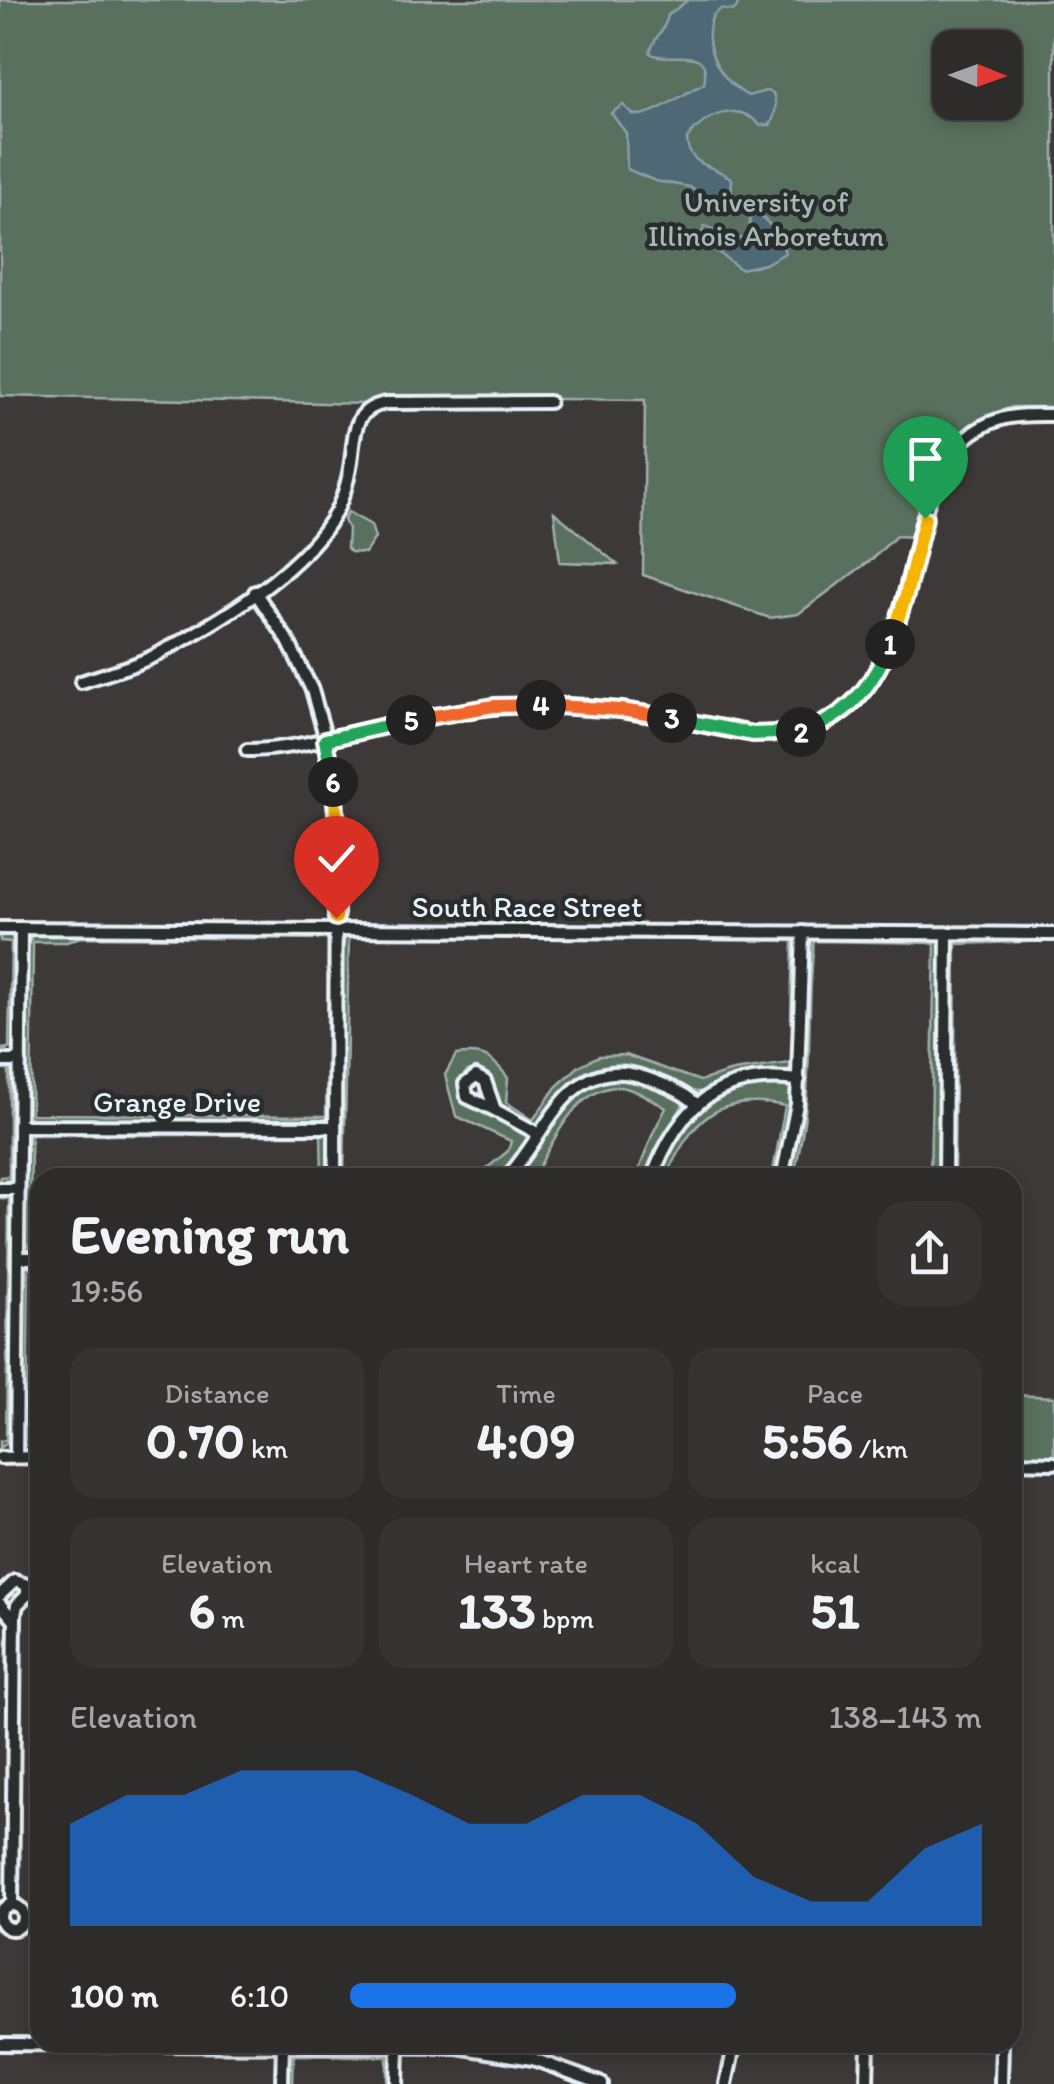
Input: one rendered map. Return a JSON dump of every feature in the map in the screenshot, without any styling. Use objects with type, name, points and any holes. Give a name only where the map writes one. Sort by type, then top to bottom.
[{"type":"street","points":[[81,682],[151,658],[222,616],[300,558],[335,513],[348,480],[357,420],[376,405],[550,402]]},
{"type":"street","points":[[248,750],[325,740],[443,713],[522,706],[621,710],[769,735],[802,732],[818,726],[854,703],[880,666],[906,595],[930,493],[950,455],[970,436],[996,420],[1054,415]]},
{"type":"street","points":[[254,592],[312,690],[325,740],[337,822],[335,1168]]},
{"type":"street","name":"South Race Street","points":[[0,928],[1054,934]]},
{"type":"street","points":[[16,1457],[21,928]]},
{"type":"street","points":[[785,1168],[799,1080],[802,932]]},
{"type":"street","points":[[945,1168],[947,934]]},
{"type":"street","points":[[0,1061],[20,1061]]},
{"type":"street","points":[[514,1168],[569,1094],[610,1074],[633,1074],[695,1103]]},
{"type":"street","points":[[656,1168],[669,1139],[695,1103],[766,1078],[799,1080]]},
{"type":"street","points":[[495,1110],[537,1133]]},
{"type":"street","name":"Grange Drive","points":[[19,1126],[335,1127]]},
{"type":"street","points":[[0,1189],[18,1189]]},
{"type":"street","points":[[18,1258],[30,1258]]},
{"type":"street","points":[[0,1458],[30,1458]]},
{"type":"street","points":[[1022,1464],[1054,1462]]},
{"type":"street","points":[[0,1595],[18,1580],[27,1585],[27,1596],[17,1605],[14,1620],[12,1904]]},
{"type":"street","points":[[0,1604],[14,1620]]},
{"type":"street","points":[[0,1806],[13,1806]]},
{"type":"street","points":[[0,2044],[30,2044]]},
{"type":"street","points":[[282,2084],[283,2053]]},
{"type":"street","points":[[397,2084],[398,2053]]},
{"type":"street","points":[[506,2053],[602,2084]]},
{"type":"street","points":[[726,2084],[733,2053]]},
{"type":"street","points":[[868,2053],[868,2084]]},
{"type":"street","points":[[1002,2053],[1002,2084]]},
{"type":"green space","name":"University of Illinois Arboretum","points":[[0,0],[1054,0],[1054,407],[1012,407],[972,423],[955,437],[931,471],[914,537],[896,536],[872,559],[798,614],[770,618],[643,575],[645,400],[391,397],[367,404],[0,396]]},
{"type":"green space","points":[[348,512],[371,525],[375,538],[365,553],[347,548],[348,529],[344,520]]},
{"type":"green space","points":[[554,512],[617,564],[560,562]]},
{"type":"green space","points":[[1,932],[11,935],[16,947],[14,1046],[0,1053],[0,1049],[9,1048],[11,942],[0,941]]},
{"type":"green space","points":[[322,933],[330,938],[333,949],[329,1120],[28,1116],[26,956],[32,935]],"holes":[[[80,937],[328,939],[326,1116],[31,1114],[33,942],[67,942]]]},
{"type":"green space","points":[[346,934],[794,937],[798,945],[795,1066],[701,1092],[684,1090],[643,1073],[610,1068],[571,1087],[535,1127],[504,1111],[483,1074],[467,1071],[461,1080],[464,1096],[531,1137],[509,1168],[487,1168],[508,1151],[511,1141],[456,1116],[445,1075],[456,1055],[480,1055],[497,1065],[508,1078],[506,1102],[533,1120],[556,1087],[579,1066],[599,1056],[626,1055],[700,1081],[733,1071],[791,1063],[795,1038],[791,1020],[793,941],[349,936],[344,1168],[339,1168],[341,955]]},
{"type":"green space","points":[[819,937],[940,941],[941,1168],[930,1168],[935,943],[814,941],[805,1116],[795,1168],[791,1168],[806,1069],[811,941]]},
{"type":"green space","points":[[964,938],[1054,938],[956,944],[954,1168],[949,1168],[951,955],[953,945]]},
{"type":"green space","points":[[0,1065],[11,1067],[15,1077],[13,1174],[6,1182],[0,1182],[0,1177],[9,1176],[9,1070],[0,1070]]},
{"type":"green space","points":[[612,1079],[651,1084],[684,1103],[666,1133],[652,1168],[639,1168],[666,1108],[635,1091],[615,1087],[587,1098],[575,1109],[539,1168],[517,1168],[553,1118],[595,1085]]},
{"type":"green space","points":[[752,1082],[790,1083],[790,1111],[778,1168],[774,1168],[785,1106],[742,1103],[710,1115],[686,1140],[670,1168],[659,1168],[669,1144],[707,1100]]},
{"type":"green space","points":[[28,1132],[327,1132],[331,1168],[322,1168],[321,1135],[31,1135],[30,1249],[24,1242]]},
{"type":"green space","points":[[0,1193],[14,1201],[11,1434],[9,1442],[0,1448],[0,1441],[6,1440],[9,1199],[0,1198]]},
{"type":"green space","points":[[30,1263],[30,1446],[24,1445],[22,1438]]},
{"type":"green space","points":[[1022,1395],[1054,1397],[1054,1457],[1022,1457]]},
{"type":"green space","points":[[292,2053],[389,2053],[393,2060],[393,2084],[387,2084],[387,2057],[294,2055],[293,2084],[288,2084]]},
{"type":"water","points":[[688,0],[736,0],[738,6],[733,11],[721,9],[713,15],[709,38],[715,61],[729,81],[748,96],[766,91],[773,93],[775,101],[770,125],[760,125],[751,117],[732,112],[712,117],[687,139],[696,160],[732,179],[731,196],[715,200],[690,187],[655,181],[627,169],[626,133],[611,113],[623,105],[634,115],[642,115],[704,84],[705,71],[696,58],[650,53],[668,15]]},
{"type":"water","points":[[755,210],[779,234],[785,253],[765,264],[740,269],[701,239],[704,226],[731,238],[750,236],[750,214]]},
{"type":"route","points":[[336,918],[336,800],[325,740],[443,713],[494,706],[575,706],[656,715],[769,735],[802,732],[844,712],[875,676],[898,623],[925,518]]}]
